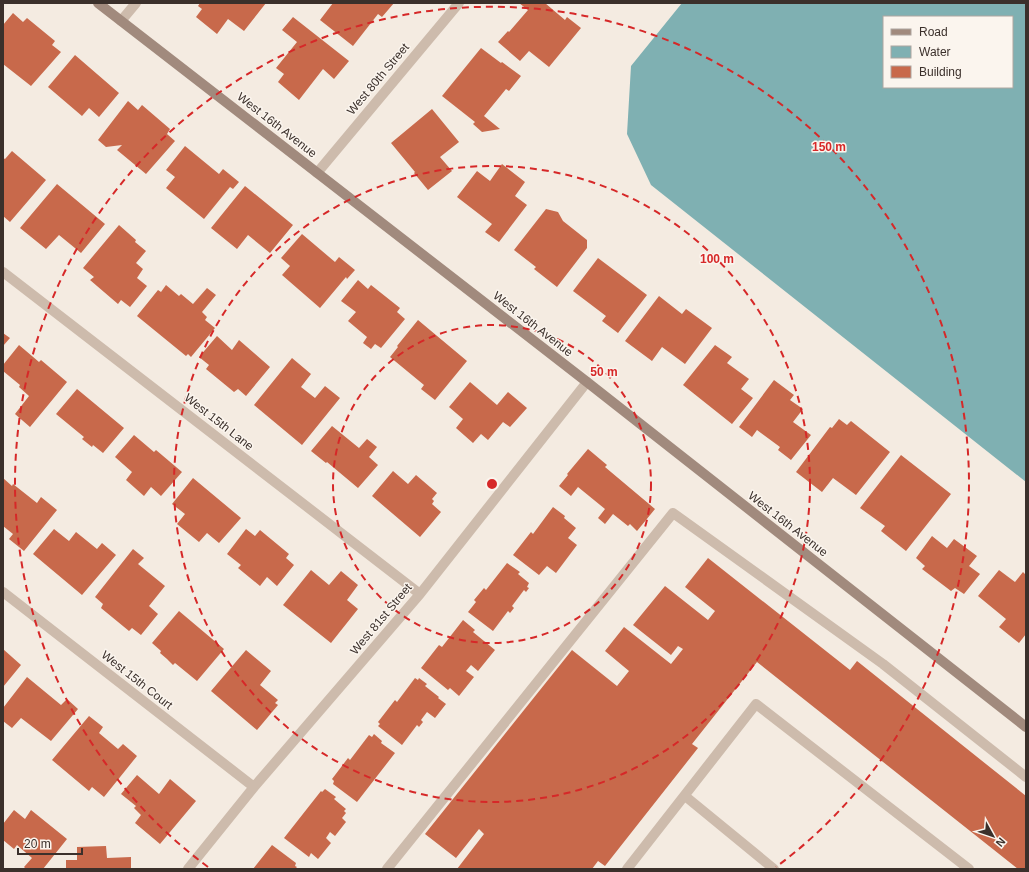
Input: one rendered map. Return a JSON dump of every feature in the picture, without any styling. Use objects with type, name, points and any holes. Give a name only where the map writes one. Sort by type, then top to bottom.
[{"type":"street","name":"West 16th Avenue","points":[[98,3],[588,382],[1026,727]]},
{"type":"street","points":[[121,21],[136,3]]},
{"type":"street","name":"West 80th Street","points":[[317,173],[459,3]]},
{"type":"street","name":"West 15th Lane","points":[[3,272],[420,594]]},
{"type":"street","name":"West 81st Street","points":[[188,869],[254,787],[420,594],[588,382]]},
{"type":"street","points":[[387,869],[673,513],[883,664],[1026,777]]},
{"type":"street","name":"West 15th Court","points":[[3,592],[254,787]]},
{"type":"street","points":[[628,869],[756,704],[968,869]]},
{"type":"street","points":[[684,796],[774,869]]},
{"type":"water","points":[[682,3],[1026,3],[1026,482],[651,185],[627,134],[631,66]]},
{"type":"building","points":[[200,3],[266,3],[244,31],[228,19],[217,34],[196,17],[202,9],[198,6]]},
{"type":"building","points":[[333,3],[394,3],[382,17],[378,14],[353,46],[320,20]]},
{"type":"building","points":[[519,3],[545,3],[565,20],[567,17],[581,28],[549,67],[529,51],[520,61],[498,42],[528,10]]},
{"type":"building","points":[[13,13],[23,22],[27,18],[55,41],[52,45],[61,52],[31,86],[3,64],[3,25]]},
{"type":"building","points":[[293,17],[349,61],[334,79],[323,69],[299,100],[278,82],[284,74],[276,68],[297,42],[282,30]]},
{"type":"building","points":[[481,48],[521,76],[509,91],[506,89],[484,116],[500,129],[482,132],[473,124],[475,122],[442,96]]},
{"type":"building","points":[[75,55],[119,93],[99,117],[89,108],[82,116],[48,87]]},
{"type":"building","points":[[128,101],[138,110],[142,105],[170,129],[167,134],[175,141],[146,174],[117,150],[122,145],[106,147],[98,140]]},
{"type":"building","points":[[432,109],[459,142],[440,157],[452,171],[428,190],[391,143]]},
{"type":"building","points":[[185,146],[219,174],[223,169],[239,182],[233,189],[230,187],[204,219],[166,188],[175,177],[166,170]]},
{"type":"building","points":[[12,151],[46,180],[10,222],[3,216],[3,158],[5,159]]},
{"type":"building","points":[[502,164],[525,182],[515,196],[527,205],[499,242],[485,232],[492,224],[457,197],[477,171],[490,181]]},
{"type":"building","points":[[57,184],[105,224],[81,253],[59,235],[46,249],[20,228]]},
{"type":"building","points":[[245,186],[293,225],[270,253],[248,235],[237,249],[211,228]]},
{"type":"building","points":[[546,209],[558,212],[563,221],[587,240],[587,248],[557,287],[534,269],[536,267],[514,250]]},
{"type":"building","points":[[119,225],[146,251],[136,263],[143,269],[137,278],[147,286],[130,307],[121,300],[118,304],[90,280],[94,277],[83,268]]},
{"type":"building","points":[[302,234],[335,262],[339,257],[355,270],[347,279],[346,277],[320,308],[282,275],[290,266],[281,258]]},
{"type":"building","points":[[598,258],[647,295],[618,333],[602,321],[606,316],[573,291]]},
{"type":"building","points":[[358,280],[368,289],[371,285],[400,308],[397,312],[405,319],[381,348],[375,344],[371,349],[363,343],[367,337],[348,321],[356,312],[341,301]]},
{"type":"building","points":[[166,285],[179,296],[181,294],[193,304],[207,288],[216,295],[202,312],[207,317],[205,320],[215,328],[191,357],[188,354],[186,356],[137,316],[158,290],[161,292]]},
{"type":"building","points":[[659,296],[682,314],[686,309],[712,328],[685,364],[662,347],[652,361],[625,341]]},
{"type":"building","points":[[418,320],[467,361],[435,400],[421,389],[424,385],[390,357]]},
{"type":"building","points":[[3,333],[10,338],[3,346]]},
{"type":"building","points":[[217,336],[232,350],[239,340],[270,367],[246,396],[238,389],[234,392],[206,369],[209,365],[199,357]]},
{"type":"building","points":[[19,345],[39,362],[41,360],[67,382],[30,427],[15,414],[29,396],[19,387],[20,385],[3,371],[3,365]]},
{"type":"building","points":[[715,345],[732,357],[727,363],[749,379],[741,389],[753,398],[732,424],[683,385]]},
{"type":"building","points":[[292,358],[311,374],[301,387],[315,398],[325,386],[340,398],[302,445],[254,405]]},
{"type":"building","points":[[774,380],[794,395],[790,400],[803,409],[793,422],[811,435],[791,460],[778,450],[780,447],[757,430],[752,437],[739,427]]},
{"type":"building","points":[[470,382],[497,405],[508,392],[527,408],[510,427],[503,422],[488,440],[481,434],[473,443],[456,428],[463,419],[449,407]]},
{"type":"building","points":[[77,389],[124,428],[103,453],[82,439],[84,437],[56,414]]},
{"type":"building","points":[[839,419],[847,425],[851,421],[890,452],[856,495],[833,478],[822,492],[796,472],[830,427],[832,428]]},
{"type":"building","points":[[332,426],[359,448],[367,439],[377,447],[369,457],[378,465],[358,488],[327,462],[326,463],[311,451]]},
{"type":"building","points":[[134,435],[154,452],[156,450],[182,472],[161,496],[151,487],[144,496],[126,480],[132,472],[115,457]]},
{"type":"building","points":[[588,449],[607,465],[605,467],[655,509],[637,531],[630,524],[628,526],[613,514],[605,524],[598,518],[605,509],[578,487],[571,496],[559,486]]},
{"type":"building","points":[[901,455],[951,494],[906,551],[881,531],[885,526],[860,508]]},
{"type":"building","points":[[393,471],[408,484],[416,475],[437,493],[432,499],[434,501],[432,504],[441,512],[420,537],[372,496]]},
{"type":"building","points":[[3,478],[37,503],[41,497],[57,510],[24,551],[9,539],[13,534],[3,526]]},
{"type":"building","points":[[193,478],[241,518],[219,543],[207,533],[199,542],[177,524],[185,514],[172,504]]},
{"type":"building","points":[[553,507],[565,516],[564,518],[576,528],[568,538],[577,545],[556,573],[547,566],[539,575],[513,555],[531,532],[533,534]]},
{"type":"building","points":[[54,529],[69,541],[76,532],[97,549],[102,543],[116,555],[82,595],[33,554]]},
{"type":"building","points":[[246,529],[255,536],[260,530],[289,554],[286,558],[294,565],[277,586],[267,577],[260,586],[238,568],[241,565],[227,554]]},
{"type":"building","points":[[932,536],[947,548],[954,539],[977,556],[969,566],[980,574],[964,594],[955,588],[951,591],[922,569],[925,566],[916,558]]},
{"type":"building","points":[[133,549],[144,558],[138,564],[165,586],[149,606],[158,614],[141,635],[132,628],[129,631],[101,608],[103,604],[95,597]]},
{"type":"building","points":[[708,558],[850,670],[857,661],[1026,796],[1026,869],[1018,869],[757,662],[692,744],[698,748],[605,866],[598,861],[592,869],[457,869],[484,834],[479,829],[456,858],[425,834],[572,650],[617,686],[629,671],[605,651],[624,627],[671,664],[683,649],[678,646],[671,655],[633,625],[665,586],[708,620],[715,611],[685,587]]},
{"type":"building","points":[[507,563],[520,572],[518,574],[529,583],[527,587],[529,588],[526,592],[524,590],[512,606],[514,608],[510,613],[508,611],[493,631],[468,612],[476,602],[474,600],[484,588],[486,590]]},
{"type":"building","points":[[311,570],[329,585],[341,571],[358,585],[347,600],[358,609],[331,643],[283,605]]},
{"type":"building","points":[[999,570],[1015,582],[1023,572],[1026,575],[1026,634],[1019,643],[999,627],[1006,619],[978,596]]},
{"type":"building","points":[[179,611],[224,649],[197,681],[175,663],[173,665],[152,643]]},
{"type":"building","points":[[463,620],[475,630],[473,632],[495,650],[478,671],[471,665],[466,671],[474,677],[459,696],[450,688],[448,690],[421,668],[439,645],[442,647]]},
{"type":"building","points":[[3,649],[21,665],[3,687]]},
{"type":"building","points":[[246,650],[271,671],[260,685],[278,700],[275,703],[278,705],[257,730],[211,691]]},
{"type":"building","points":[[27,677],[61,705],[67,699],[78,709],[51,741],[21,718],[12,728],[3,721],[3,708]]},
{"type":"building","points":[[415,678],[418,680],[419,678],[427,684],[425,686],[446,704],[435,718],[427,712],[421,720],[423,722],[419,727],[417,725],[402,745],[378,726],[380,724],[378,722],[395,700],[397,702]]},
{"type":"building","points":[[89,716],[103,727],[99,733],[118,749],[123,744],[137,756],[104,797],[92,787],[89,791],[52,760]]},
{"type":"building","points":[[374,734],[382,741],[381,743],[395,753],[357,802],[333,784],[334,781],[332,779],[348,758],[350,760],[369,735],[372,737]]},
{"type":"building","points":[[137,775],[159,794],[170,779],[196,801],[160,844],[135,823],[141,815],[134,808],[136,806],[121,794]]},
{"type":"building","points":[[325,789],[336,797],[334,799],[346,809],[344,811],[346,813],[342,818],[346,822],[335,836],[330,832],[326,838],[331,843],[318,859],[311,853],[309,857],[284,838],[321,791],[322,792]]},
{"type":"building","points":[[14,810],[25,819],[31,810],[67,839],[43,869],[26,869],[24,867],[32,858],[17,845],[14,849],[3,840],[3,824]]},
{"type":"building","points":[[272,845],[296,863],[295,866],[297,867],[295,869],[253,869]]},
{"type":"building","points":[[106,846],[107,858],[131,857],[131,869],[66,869],[66,860],[77,860],[77,847]]}]
